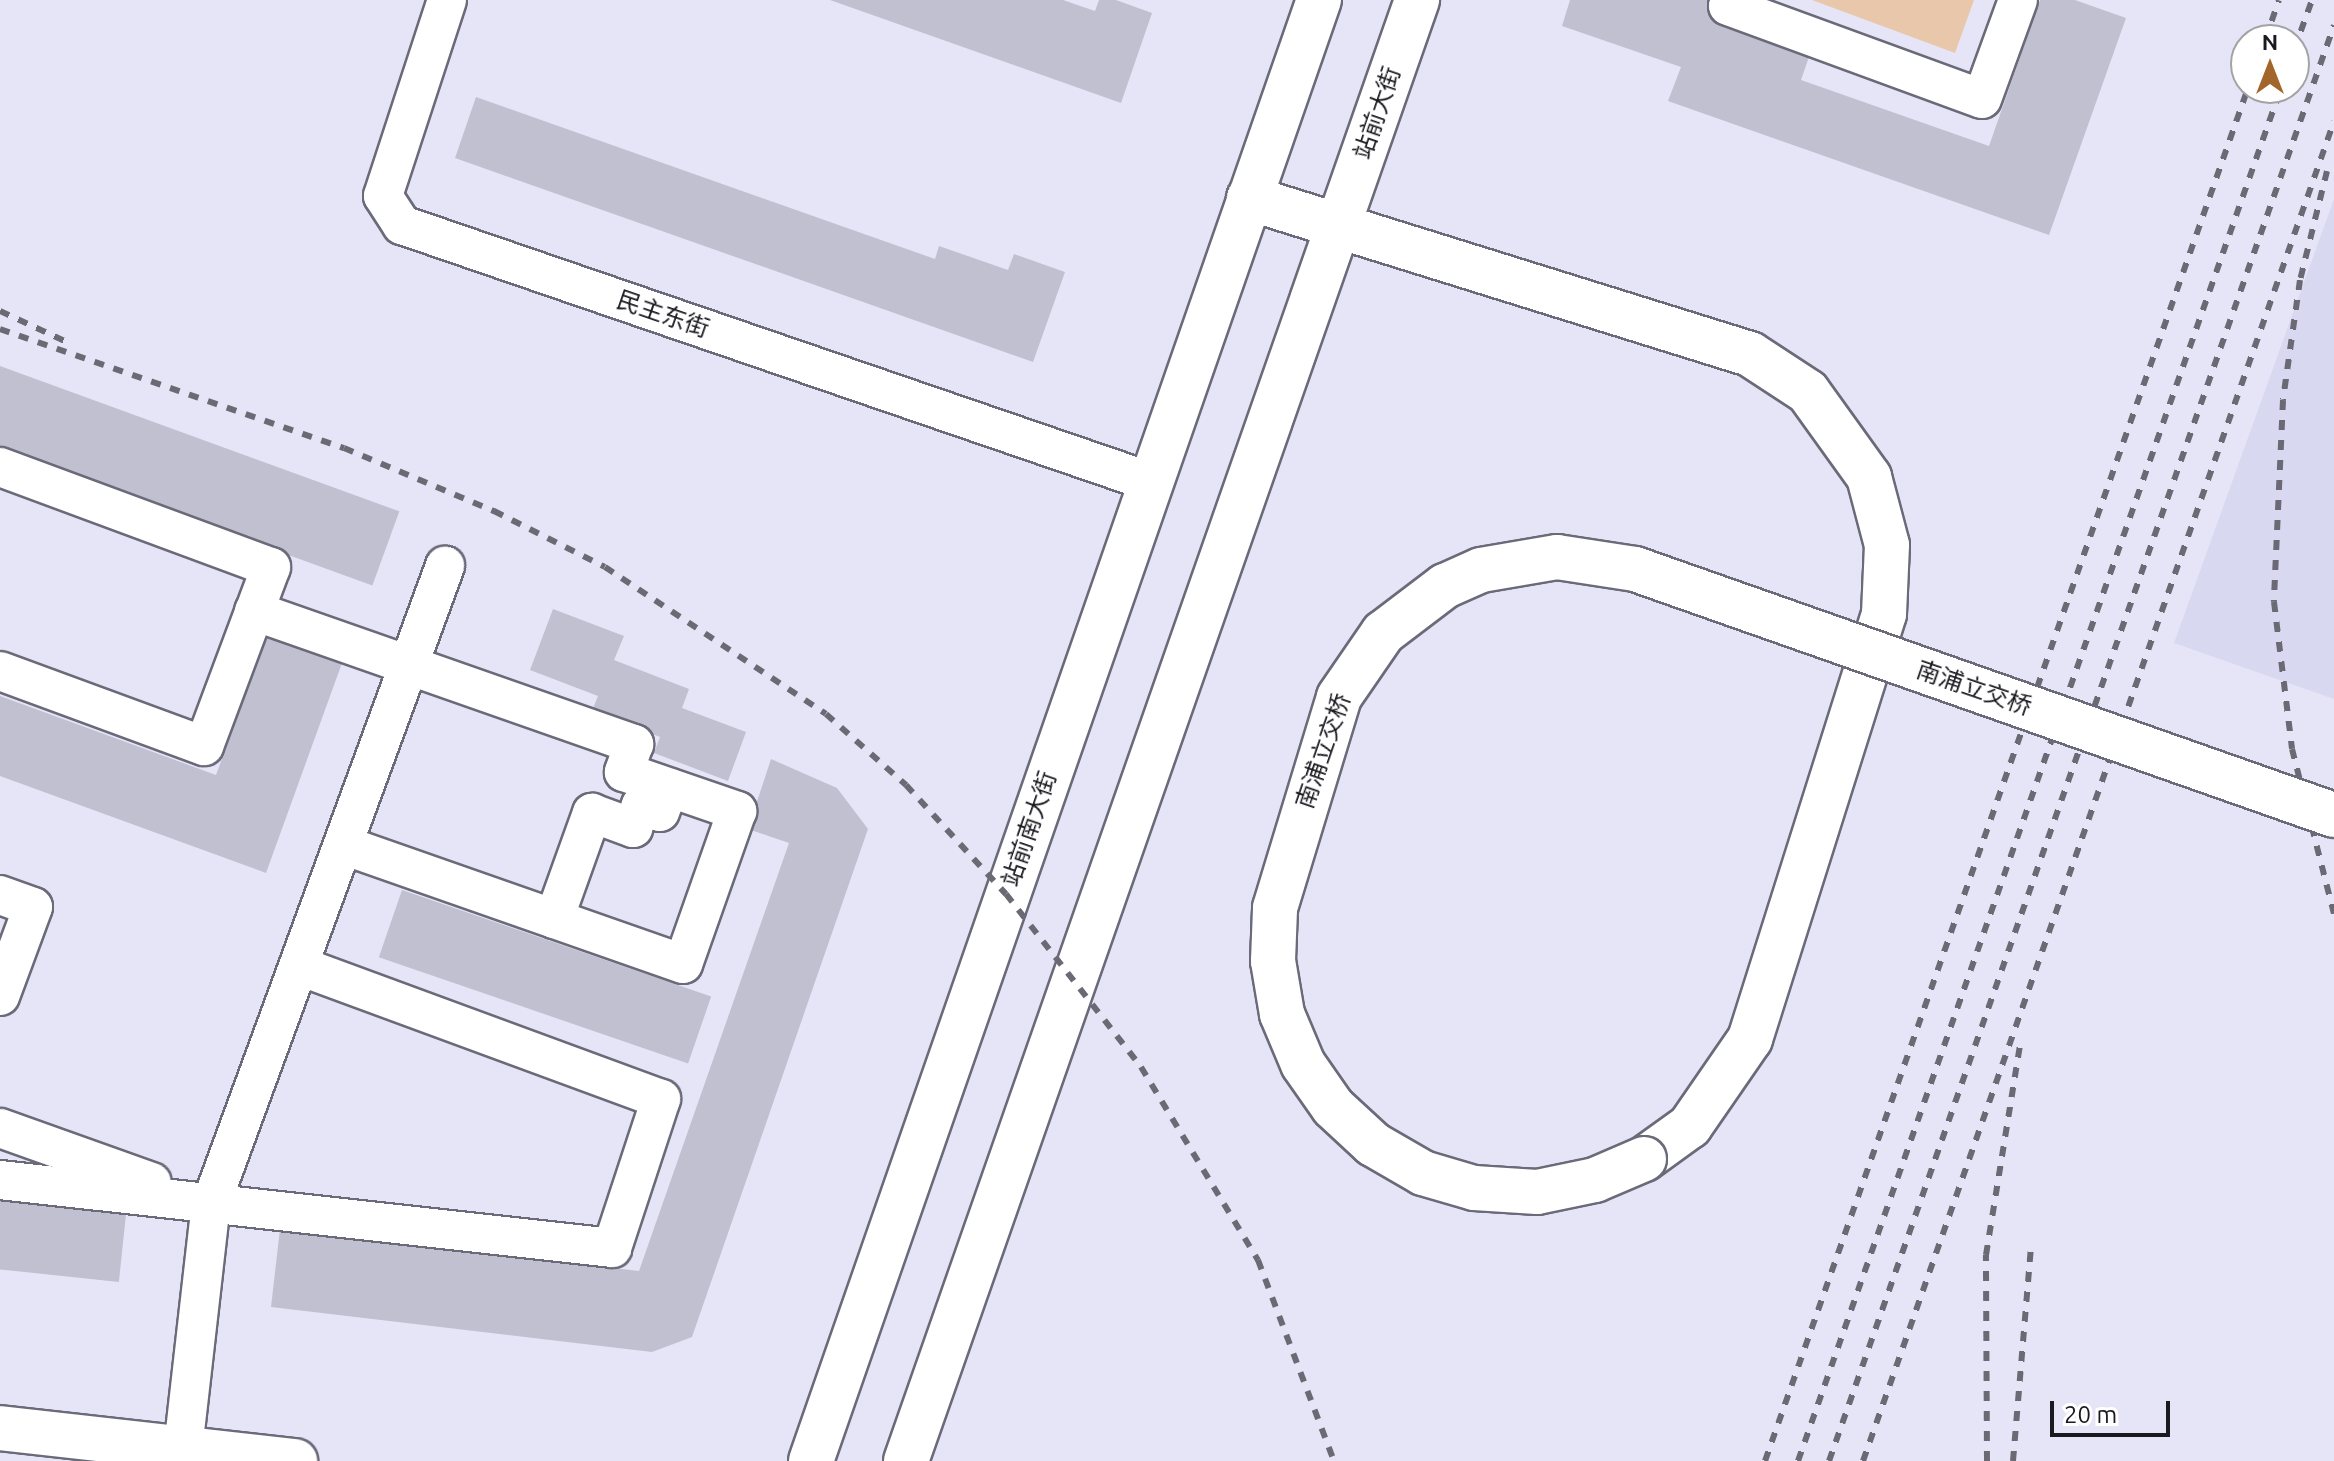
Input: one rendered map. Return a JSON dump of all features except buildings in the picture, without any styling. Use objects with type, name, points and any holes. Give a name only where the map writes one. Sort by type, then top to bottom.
[{"type":"main road","points":[[1249,198],[1319,0]]},
{"type":"main road","name":"站前大街","points":[[1337,226],[1417,0]]},
{"type":"main road","name":"站前南大街","points":[[811,1461],[1249,198]]},
{"type":"main road","name":"南浦立交桥","points":[[1249,198],[1750,354],[1833,417],[1881,510],[1884,614],[1750,1039],[1690,1126],[1644,1159],[1595,1180],[1537,1192],[1474,1188],[1423,1173],[1373,1144],[1333,1107],[1303,1064],[1282,1014],[1273,961],[1275,908],[1339,697],[1383,633],[1445,586],[1481,570],[1557,557],[1635,569],[2334,815]]},
{"type":"main road","points":[[906,1461],[1337,226]]},
{"type":"main road","points":[[0,1428],[295,1461]]},
{"type":"street","name":"民主东街","points":[[447,0],[383,196],[402,225],[1151,482]]},
{"type":"street","points":[[1730,0],[1728,6],[1982,99],[2018,0]]},
{"type":"street","points":[[0,467],[271,567],[204,746],[0,671]]},
{"type":"street","points":[[183,1449],[211,1204],[445,566]]},
{"type":"street","points":[[254,611],[634,744],[624,772],[737,811],[683,964],[343,845]]},
{"type":"street","points":[[554,919],[592,813],[633,828],[641,805],[660,812],[669,788]]},
{"type":"street","points":[[0,895],[33,907],[0,996]]},
{"type":"street","points":[[0,1180],[612,1248],[661,1099],[299,966]]},
{"type":"street","points":[[0,1128],[211,1204]]},
{"type":"shaded area","points":[[1812,0],[1974,0],[1955,53]]},
{"type":"shaded area","points":[[2334,199],[2334,699],[2174,643]]},
{"type":"railway","points":[[2271,24],[2279,0]]},
{"type":"railway","points":[[2303,24],[2312,0]]},
{"type":"railway","points":[[1829,1461],[2334,25]]},
{"type":"railway","points":[[1765,1461],[2242,104]]},
{"type":"railway","points":[[1798,1461],[2275,104]]},
{"type":"railway","points":[[1863,1461],[2334,121]]},
{"type":"railway","points":[[2327,171],[2300,280],[2283,400],[2274,602],[2292,749],[2334,914]]},
{"type":"railway","points":[[0,311],[69,343]]},
{"type":"railway","points":[[0,329],[344,448],[494,511],[605,567],[826,714],[906,785],[1006,894],[1141,1067],[1258,1260],[1334,1461]]},
{"type":"railway","points":[[1987,1461],[1986,1255],[2020,1044]]},
{"type":"railway","points":[[2013,1461],[2031,1246]]}]
